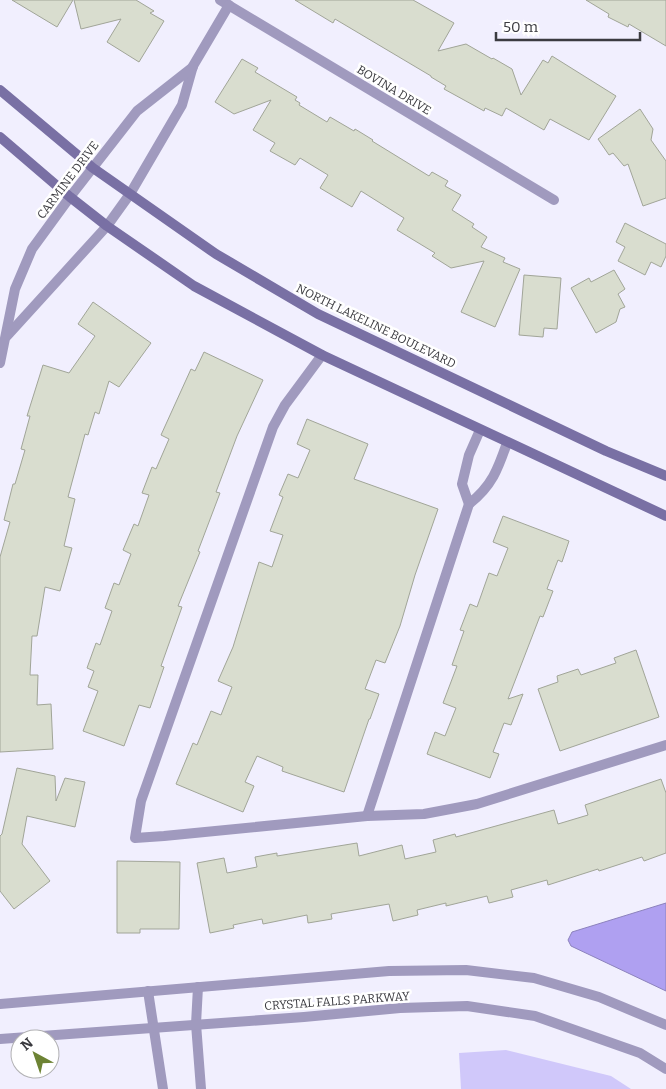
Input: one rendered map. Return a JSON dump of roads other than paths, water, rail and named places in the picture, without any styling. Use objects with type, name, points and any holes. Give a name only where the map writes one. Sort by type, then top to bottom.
[{"type":"main road","name":"NORTH LAKELINE BOULEVARD","points":[[0,90],[93,168],[216,254],[318,314],[606,451],[666,476]]},
{"type":"main road","points":[[0,137],[107,226],[194,286],[322,355],[666,516]]},
{"type":"street","name":"CARMINE DRIVE","points":[[7,336],[107,226],[130,194],[182,105],[193,66],[225,3]]},
{"type":"street","name":"BOVINA DRIVE","points":[[225,3],[554,200]]},
{"type":"street","name":"CARMINE DRIVE","points":[[0,363],[15,289],[32,249],[137,111],[193,66]]},
{"type":"street","points":[[322,355],[285,405],[273,427],[141,801],[135,838],[367,816],[424,814],[477,804],[666,745]]},
{"type":"street","points":[[469,504],[462,484],[469,456],[480,430]]},
{"type":"street","points":[[367,816],[469,504],[484,492],[499,467],[507,442]]},
{"type":"street","name":"CRYSTAL FALLS PARKWAY","points":[[0,1004],[389,971],[466,970],[534,978],[599,998],[666,1025]]},
{"type":"street","points":[[198,987],[196,1024],[201,1089]]},
{"type":"street","points":[[148,991],[163,1089]]},
{"type":"street","name":"CRYSTAL FALLS PARKWAY","points":[[0,1039],[304,1017],[400,1008],[466,1006],[535,1016],[640,1053],[666,1069]]}]
